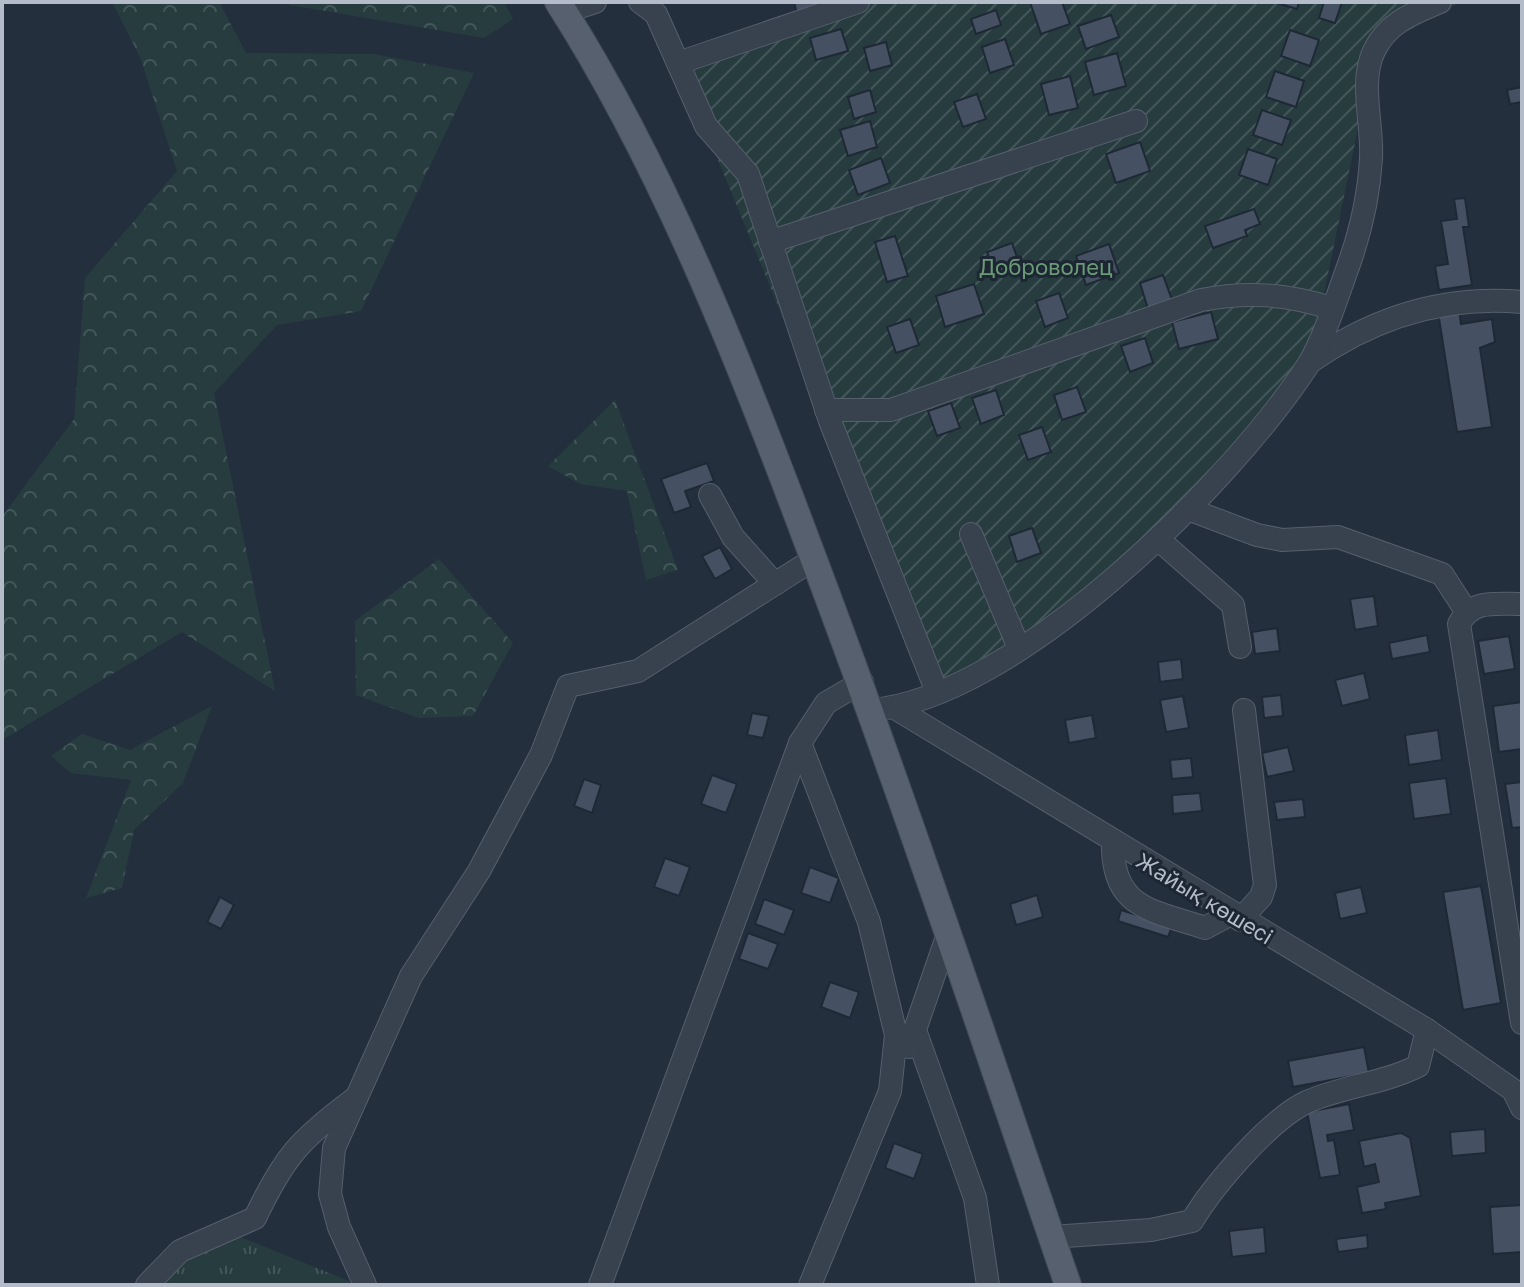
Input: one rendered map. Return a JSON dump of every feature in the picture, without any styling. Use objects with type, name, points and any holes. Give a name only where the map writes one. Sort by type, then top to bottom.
[{"type":"main road","points":[[561,7],[611,91],[708,294],[862,682],[883,709],[948,934],[1068,1285]]},
{"type":"street","points":[[561,7],[595,2]]},
{"type":"street","points":[[640,2],[656,14],[706,126],[748,174],[826,410],[937,692]]},
{"type":"street","points":[[678,63],[858,2]]},
{"type":"street","points":[[883,709],[965,682],[1066,618],[1158,539],[1267,421],[1310,362],[1367,202],[1371,157],[1367,70],[1374,49],[1391,26],[1440,2]]},
{"type":"street","points":[[770,242],[1136,121]]},
{"type":"street","points":[[826,410],[891,410],[1201,300],[1241,292],[1290,296],[1331,308]]},
{"type":"street","points":[[1310,362],[1348,335],[1404,312],[1491,299],[1522,302]]},
{"type":"street","points":[[710,495],[733,537],[775,584]]},
{"type":"street","points":[[1188,509],[1257,535],[1282,540],[1338,537],[1442,574],[1466,611]]},
{"type":"street","points":[[971,534],[1019,648]]},
{"type":"street","points":[[1158,539],[1233,605],[1240,647]]},
{"type":"street","points":[[365,1285],[339,1227],[330,1194],[334,1148],[411,976],[479,871],[541,755],[568,686],[638,671],[814,559]]},
{"type":"street","points":[[1522,604],[1478,605],[1466,611],[1459,624],[1522,1023]]},
{"type":"street","points":[[600,1285],[800,743],[826,703],[862,682]]},
{"type":"street","name":"Жайық көшесі","points":[[883,709],[1113,841],[1427,1030],[1519,1095]]},
{"type":"street","points":[[1113,841],[1112,863],[1120,887],[1134,904],[1205,928],[1236,917],[1261,897],[1265,885],[1244,710]]},
{"type":"street","points":[[800,743],[869,922],[896,1035],[890,1091]]},
{"type":"street","points":[[810,1285],[916,1033],[948,934]]},
{"type":"street","points":[[1052,1237],[1151,1230],[1192,1221],[1211,1190],[1249,1150],[1305,1103],[1395,1078],[1418,1066],[1427,1030]]},
{"type":"street","points":[[916,1033],[975,1198],[988,1285]]},
{"type":"street","points":[[147,1285],[180,1251],[255,1218],[277,1171],[308,1133],[354,1099]]},
{"type":"green space","points":[[112,2],[219,2],[246,53],[374,54],[474,73],[361,311],[277,325],[214,393],[275,691],[182,632],[2,740],[2,517],[74,419],[85,278],[177,171],[140,57]]},
{"type":"green space","points":[[272,2],[504,2],[513,19],[484,38]]},
{"type":"green space","name":"Доброволец","points":[[842,2],[1459,2],[1374,50],[1310,362],[1158,539],[1019,648],[937,692],[678,63]]},
{"type":"green space","points":[[615,400],[678,570],[646,580],[627,491],[580,484],[548,466]]},
{"type":"green space","points":[[439,559],[513,643],[473,716],[419,718],[356,695],[355,621]]},
{"type":"green space","points":[[212,706],[183,783],[134,830],[122,888],[86,898],[131,780],[71,773],[51,756],[82,734],[130,750]]},
{"type":"green space","points":[[238,1236],[349,1281],[350,1285],[157,1285],[174,1265]]},
{"type":"building","points":[[794,2],[831,2],[797,14]]},
{"type":"building","points":[[1030,2],[1062,2],[1070,24],[1041,34]]},
{"type":"building","points":[[1274,2],[1299,2],[1297,9]]},
{"type":"building","points":[[1324,2],[1342,2],[1335,23],[1319,18]]},
{"type":"building","points":[[996,10],[1001,25],[976,34],[971,19]]},
{"type":"building","points":[[1111,15],[1119,37],[1086,49],[1078,26]]},
{"type":"building","points":[[841,29],[848,51],[816,60],[810,38]]},
{"type":"building","points":[[1290,30],[1319,40],[1310,66],[1281,56]]},
{"type":"building","points":[[1005,39],[1014,65],[990,73],[982,47]]},
{"type":"building","points":[[886,42],[892,65],[870,71],[864,48]]},
{"type":"building","points":[[1117,53],[1126,86],[1094,95],[1085,62]]},
{"type":"building","points":[[1275,71],[1304,81],[1296,107],[1266,97]]},
{"type":"building","points":[[1070,76],[1078,108],[1049,115],[1041,84]]},
{"type":"building","points":[[1522,87],[1522,102],[1510,104],[1507,90]]},
{"type":"building","points":[[870,90],[876,112],[854,119],[848,97]]},
{"type":"building","points":[[977,94],[986,119],[963,127],[954,102]]},
{"type":"building","points":[[1262,110],[1291,120],[1282,145],[1253,135]]},
{"type":"building","points":[[870,121],[877,147],[848,156],[840,130]]},
{"type":"building","points":[[1140,142],[1150,171],[1116,183],[1106,154]]},
{"type":"building","points":[[1248,149],[1277,159],[1268,185],[1239,175]]},
{"type":"building","points":[[881,158],[890,183],[858,195],[849,170]]},
{"type":"building","points":[[1465,198],[1469,227],[1463,227],[1472,285],[1439,290],[1435,266],[1448,264],[1441,221],[1457,219],[1454,199]]},
{"type":"building","points":[[1254,209],[1260,224],[1245,230],[1247,236],[1213,248],[1205,226]]},
{"type":"building","points":[[895,236],[908,276],[887,282],[875,242]]},
{"type":"building","points":[[1012,243],[1020,266],[995,275],[987,252]]},
{"type":"building","points":[[1109,244],[1119,273],[1086,285],[1076,256]]},
{"type":"building","points":[[1163,275],[1172,300],[1148,309],[1140,283]]},
{"type":"building","points":[[974,284],[984,314],[945,327],[936,296]]},
{"type":"building","points":[[1059,293],[1068,318],[1045,327],[1036,301]]},
{"type":"building","points":[[1459,309],[1461,324],[1492,319],[1495,342],[1480,348],[1492,427],[1457,432],[1438,312]]},
{"type":"building","points":[[1211,312],[1218,339],[1179,349],[1172,322]]},
{"type":"building","points":[[910,319],[919,345],[896,353],[887,327]]},
{"type":"building","points":[[1145,338],[1153,363],[1130,372],[1121,346]]},
{"type":"building","points":[[1077,387],[1086,412],[1062,420],[1054,395]]},
{"type":"building","points":[[996,390],[1004,415],[981,424],[972,398]]},
{"type":"building","points":[[951,403],[960,428],[937,436],[928,411]]},
{"type":"building","points":[[1042,427],[1051,452],[1028,460],[1019,435]]},
{"type":"building","points":[[707,463],[714,481],[685,491],[691,507],[674,513],[661,479]]},
{"type":"building","points":[[1032,528],[1041,553],[1017,562],[1009,536]]},
{"type":"building","points":[[720,547],[732,569],[715,579],[702,556]]},
{"type":"building","points":[[1374,596],[1378,626],[1355,630],[1350,599]]},
{"type":"building","points":[[1277,628],[1280,651],[1255,654],[1252,632]]},
{"type":"building","points":[[1427,635],[1430,652],[1392,659],[1389,643]]},
{"type":"building","points":[[1509,636],[1515,669],[1484,674],[1478,641]]},
{"type":"building","points":[[1181,659],[1183,679],[1160,682],[1158,662]]},
{"type":"building","points":[[1364,673],[1370,699],[1342,706],[1335,680]]},
{"type":"building","points":[[1281,695],[1283,716],[1264,718],[1262,697]]},
{"type":"building","points":[[1183,696],[1189,728],[1166,732],[1160,700]]},
{"type":"building","points":[[1522,702],[1522,749],[1499,752],[1493,706]]},
{"type":"building","points":[[752,713],[769,716],[763,738],[747,735]]},
{"type":"building","points":[[1092,715],[1096,738],[1069,743],[1065,720]]},
{"type":"building","points":[[1438,730],[1442,760],[1409,765],[1405,735]]},
{"type":"building","points":[[1288,747],[1294,771],[1267,777],[1262,753]]},
{"type":"building","points":[[1191,758],[1193,777],[1172,779],[1170,760]]},
{"type":"building","points":[[712,775],[737,784],[726,813],[701,804]]},
{"type":"building","points":[[1446,778],[1451,814],[1414,819],[1409,783]]},
{"type":"building","points":[[584,779],[601,785],[592,813],[574,806]]},
{"type":"building","points":[[1522,782],[1522,827],[1512,828],[1505,784]]},
{"type":"building","points":[[1200,793],[1202,811],[1173,814],[1172,795]]},
{"type":"building","points":[[1303,799],[1305,817],[1277,820],[1274,802]]},
{"type":"building","points":[[665,858],[690,867],[679,896],[654,887]]},
{"type":"building","points":[[810,867],[839,878],[830,903],[801,893]]},
{"type":"building","points":[[1481,886],[1501,1003],[1463,1010],[1443,892]]},
{"type":"building","points":[[1361,887],[1367,913],[1340,919],[1335,893]]},
{"type":"building","points":[[1037,895],[1043,917],[1016,925],[1010,904]]},
{"type":"building","points":[[220,897],[234,905],[221,929],[207,922]]},
{"type":"building","points":[[764,899],[794,910],[784,935],[755,924]]},
{"type":"building","points":[[1121,910],[1172,926],[1168,937],[1118,921]]},
{"type":"building","points":[[748,933],[778,944],[768,969],[739,959]]},
{"type":"building","points":[[830,982],[859,992],[850,1018],[821,1007]]},
{"type":"building","points":[[1364,1047],[1369,1073],[1293,1087],[1288,1061]]},
{"type":"building","points":[[1349,1104],[1354,1130],[1327,1135],[1328,1141],[1334,1140],[1340,1175],[1320,1178],[1307,1112]]},
{"type":"building","points":[[1485,1129],[1486,1153],[1452,1156],[1450,1132]]},
{"type":"building","points":[[1401,1133],[1410,1138],[1421,1196],[1385,1203],[1386,1209],[1362,1213],[1357,1187],[1379,1182],[1375,1164],[1364,1167],[1359,1141]]},
{"type":"building","points":[[894,1143],[923,1154],[914,1179],[885,1168]]},
{"type":"building","points":[[1522,1205],[1522,1252],[1493,1254],[1490,1207]]},
{"type":"building","points":[[1264,1227],[1266,1253],[1232,1257],[1229,1231]]},
{"type":"building","points":[[1367,1235],[1368,1248],[1338,1252],[1336,1239]]}]
